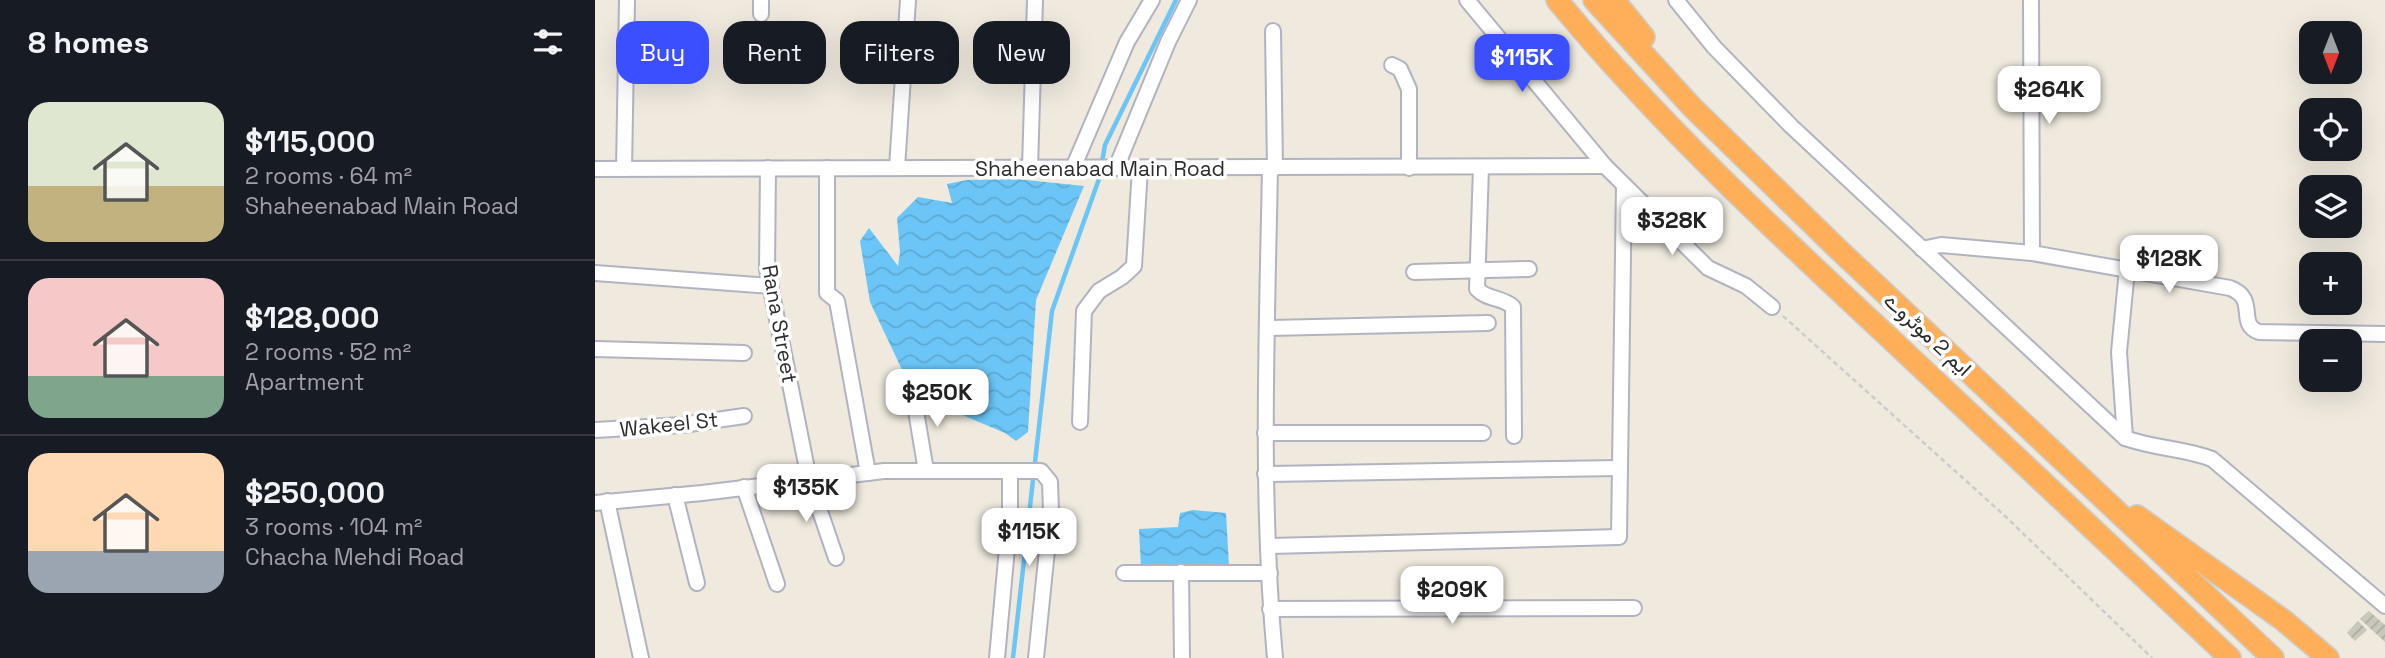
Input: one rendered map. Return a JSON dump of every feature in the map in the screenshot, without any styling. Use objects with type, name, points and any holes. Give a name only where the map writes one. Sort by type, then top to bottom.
[{"type":"highway","name":"ایم 2 موٹروے","points":[[1556,0],[1620,75],[1672,130],[1819,272],[2230,658]]},
{"type":"highway","name":"ایم 2 موٹروے","points":[[1594,0],[1692,107],[1840,251],[2273,658]]},
{"type":"highway","points":[[1614,0],[1689,89],[1840,251]]},
{"type":"highway","points":[[2062,461],[2283,620],[2328,658]]},
{"type":"street","points":[[624,169],[627,0]]},
{"type":"street","points":[[897,168],[908,0]]},
{"type":"street","points":[[1030,168],[1035,0]]},
{"type":"street","points":[[1073,168],[1127,42],[1152,0]]},
{"type":"street","points":[[1116,168],[1168,42],[1189,0]]},
{"type":"street","points":[[1467,0],[1605,166],[1708,268],[1745,286],[1772,307]]},
{"type":"street","points":[[1676,0],[1714,47],[1790,126],[2125,438],[2147,446],[2192,451],[2212,459],[2385,606]]},
{"type":"street","points":[[2031,0],[2032,253]]},
{"type":"street","points":[[1273,31],[1265,474],[1270,610],[1275,658]]},
{"type":"street","points":[[1392,65],[1400,69],[1409,89],[1409,168]]},
{"type":"street","name":"Shaheenabad Main Road","points":[[595,169],[1605,166]]},
{"type":"street","points":[[1481,167],[1478,289],[1481,293],[1508,302],[1513,307],[1514,436]]},
{"type":"street","name":"Rana Street","points":[[768,168],[767,270],[809,479],[836,558]]},
{"type":"street","points":[[827,168],[827,293],[837,301],[868,472]]},
{"type":"street","points":[[1080,422],[1084,311],[1099,291],[1135,266],[1140,168]]},
{"type":"street","points":[[1269,546],[1619,537],[1624,185]]},
{"type":"street","points":[[1922,249],[1941,245],[2032,253],[2239,292],[2245,298],[2249,324],[2252,330],[2259,332],[2385,334]]},
{"type":"street","points":[[1414,272],[1529,270]]},
{"type":"street","points":[[2125,438],[2119,352],[2127,270]]},
{"type":"street","points":[[595,273],[771,286]]},
{"type":"street","points":[[1267,328],[1488,323]]},
{"type":"street","points":[[595,349],[744,353]]},
{"type":"street","points":[[913,393],[926,471]]},
{"type":"street","name":"Wakeel St","points":[[595,430],[682,425],[744,416]]},
{"type":"street","points":[[1265,433],[1483,433]]},
{"type":"street","points":[[1265,474],[1620,468]]},
{"type":"street","points":[[997,658],[1010,515],[1010,471]]},
{"type":"street","points":[[641,658],[601,502],[868,472],[1034,471],[1049,482],[1051,511],[1036,658]]},
{"type":"street","points":[[744,487],[777,584]]},
{"type":"street","points":[[674,495],[697,583]]},
{"type":"street","points":[[1181,572],[1182,658]]},
{"type":"street","points":[[1124,573],[1270,573]]},
{"type":"street","points":[[1270,610],[1634,608]]},
{"type":"path","points":[[1772,307],[2005,516],[2152,658]]},
{"type":"water","points":[[1016,179],[1084,186],[1036,300],[1028,432],[1016,441],[1005,433],[960,414],[938,394],[905,376],[870,302],[860,241],[869,228],[898,266],[900,252],[897,218],[918,197],[952,203],[947,184],[967,180]]},
{"type":"water","points":[[1193,510],[1226,513],[1229,566],[1141,568],[1139,529],[1178,527],[1180,513]]},
{"type":"building","points":[[2369,611],[2385,625],[2385,642],[2360,619]]},
{"type":"building","points":[[2358,621],[2367,630],[2355,641],[2347,633]]},
{"type":"waterway","points":[[1013,658],[1052,311],[1099,179],[1105,145],[1176,0]]}]
